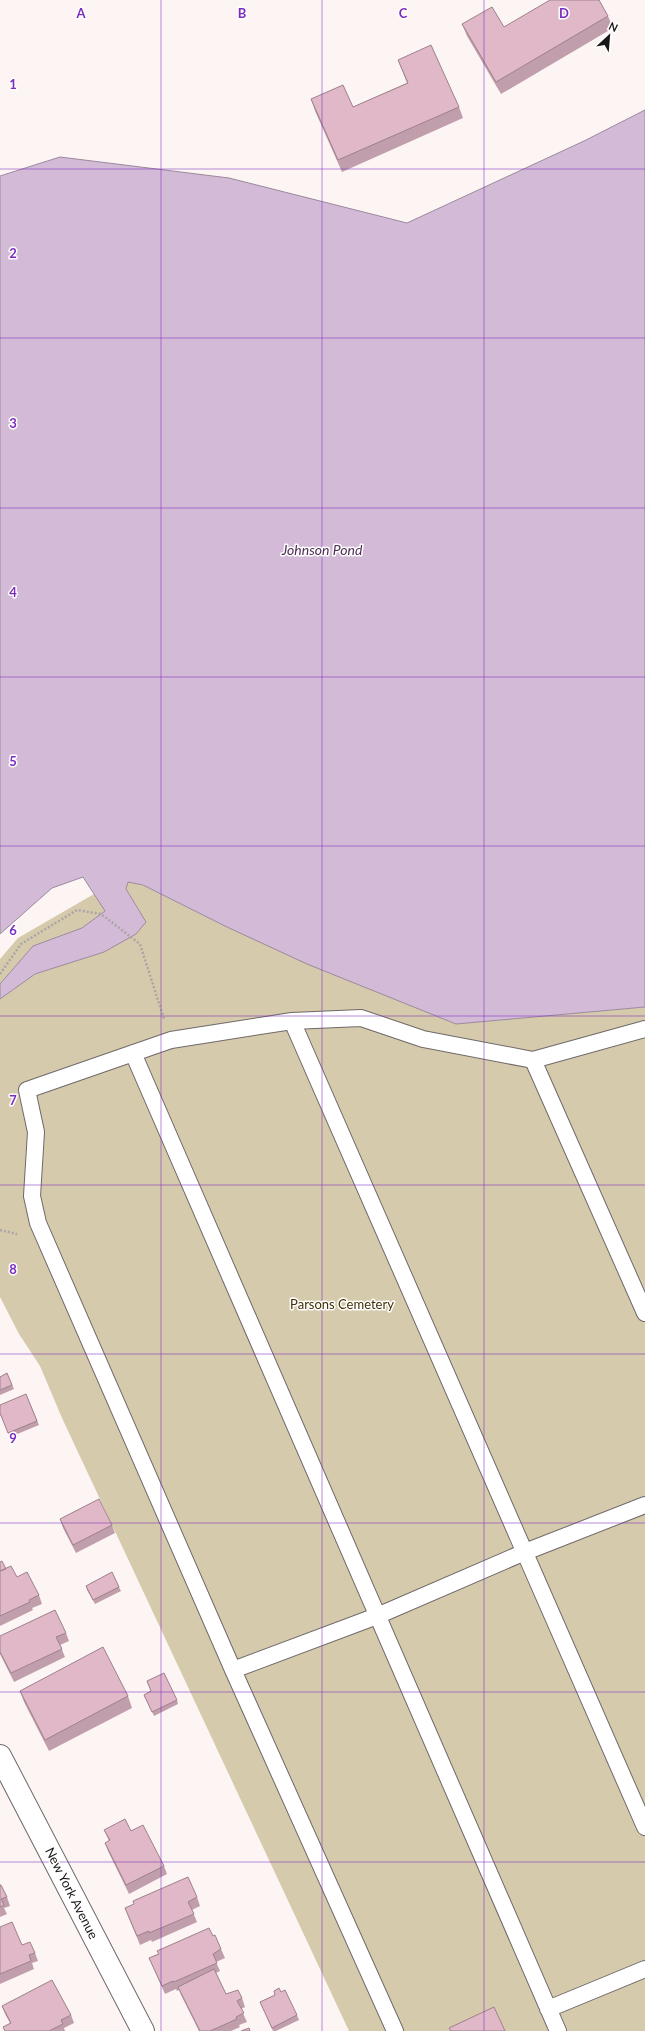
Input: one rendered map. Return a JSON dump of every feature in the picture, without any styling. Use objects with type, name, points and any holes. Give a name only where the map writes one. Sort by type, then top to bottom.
[{"type":"street","name":"New York Avenue","points":[[0,1756],[143,2031]]},
{"type":"lane","points":[[395,2031],[233,1670],[38,1223],[32,1196],[36,1132],[27,1090],[171,1040],[292,1021],[361,1018],[423,1039],[533,1060],[645,1029]]},
{"type":"lane","points":[[292,1021],[645,1827]]},
{"type":"lane","points":[[133,1053],[558,2031]]},
{"type":"lane","points":[[533,1060],[645,1313]]},
{"type":"lane","points":[[233,1670],[378,1616],[525,1552],[645,1505]]},
{"type":"lane","points":[[548,2009],[645,1969]]},
{"type":"path","points":[[0,974],[21,944],[78,910],[101,914],[140,944],[171,1040]]},
{"type":"green space","name":"Parsons Cemetery","points":[[128,882],[143,885],[227,927],[456,1024],[645,1007],[645,2031],[349,2031],[62,1418],[40,1366],[19,1334],[0,1297],[0,999],[35,974],[104,952],[146,922],[126,889]]},
{"type":"green space","points":[[94,894],[106,911],[82,928],[33,946],[0,984],[0,959],[18,938]]},
{"type":"water","name":"Johnson Pond","points":[[645,110],[645,1007],[456,1024],[307,964],[227,927],[143,885],[128,882],[126,889],[146,922],[136,934],[104,952],[35,974],[0,999],[0,984],[33,946],[82,928],[105,911],[83,877],[52,888],[0,934],[0,176],[60,157],[229,178],[407,223],[584,141]]},
{"type":"building","points":[[550,0],[599,0],[608,16],[496,82],[462,24],[492,7],[504,27]]},
{"type":"building","points":[[431,45],[459,107],[338,160],[311,99],[343,85],[353,107],[408,83],[398,60]]},
{"type":"building","points":[[7,1373],[12,1385],[0,1390],[0,1377]]},
{"type":"building","points":[[26,1394],[37,1421],[8,1433],[0,1413],[0,1405]]},
{"type":"building","points":[[99,1499],[112,1525],[73,1545],[60,1519]]},
{"type":"building","points":[[2,1561],[6,1569],[0,1571],[0,1562]]},
{"type":"building","points":[[11,1566],[17,1577],[27,1572],[39,1595],[29,1600],[30,1602],[0,1616],[0,1571]]},
{"type":"building","points":[[112,1572],[119,1587],[93,1600],[86,1586]]},
{"type":"building","points":[[55,1610],[66,1633],[56,1637],[62,1649],[11,1673],[0,1652],[0,1636]]},
{"type":"building","points":[[103,1647],[128,1696],[45,1740],[20,1691]]},
{"type":"building","points":[[164,1673],[177,1700],[152,1712],[144,1695],[151,1691],[147,1681]]},
{"type":"building","points":[[125,1819],[131,1831],[143,1825],[164,1866],[126,1885],[105,1843],[110,1840],[104,1830]]},
{"type":"building","points":[[188,1877],[197,1897],[188,1902],[194,1914],[149,1933],[149,1931],[137,1936],[125,1908],[134,1904],[133,1901]]},
{"type":"building","points":[[0,1885],[7,1897],[1,1899],[4,1905],[0,1907]]},
{"type":"building","points":[[12,1922],[22,1945],[30,1942],[35,1953],[29,1955],[31,1961],[0,1974],[0,1927]]},
{"type":"building","points":[[209,1928],[213,1936],[215,1935],[221,1949],[213,1954],[217,1963],[162,1986],[149,1958],[159,1954],[157,1951]]},
{"type":"building","points":[[214,1969],[226,1994],[238,1990],[242,1998],[237,2001],[244,2013],[236,2017],[237,2019],[210,2031],[200,2031],[178,1987]]},
{"type":"building","points":[[52,1980],[71,2015],[61,2020],[63,2024],[49,2031],[5,2031],[3,2027],[11,2023],[2,2006]]},
{"type":"building","points":[[279,1988],[281,1992],[285,1990],[297,2015],[272,2028],[260,2002],[275,1995],[274,1991]]},
{"type":"building","points":[[494,2007],[505,2031],[451,2031],[449,2028]]},
{"type":"building","points":[[249,2028],[250,2031],[241,2031]]}]
